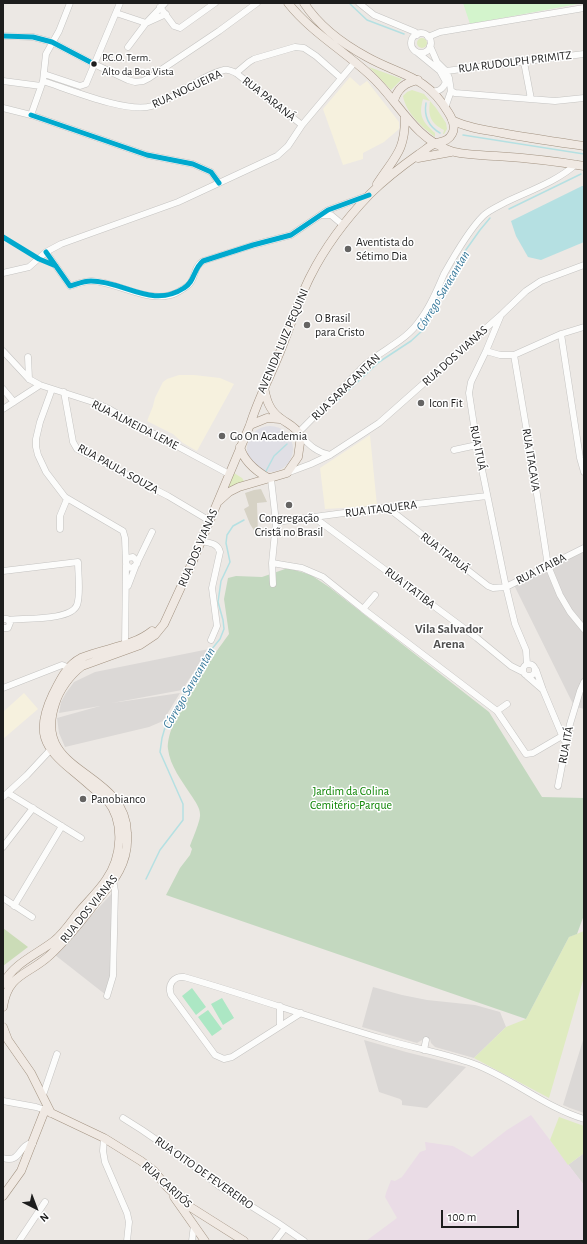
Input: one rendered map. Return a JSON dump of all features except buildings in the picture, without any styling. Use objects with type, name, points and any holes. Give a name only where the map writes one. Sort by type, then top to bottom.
[{"type":"main road","points":[[288,3],[294,11],[320,35],[355,62],[383,88],[421,134],[452,152]]},
{"type":"main road","points":[[304,3],[317,20],[333,35],[350,47],[368,58],[418,80],[432,91],[452,120],[484,130],[584,146]]},
{"type":"main road","points":[[394,101],[396,94],[404,85],[418,80]]},
{"type":"main road","name":"AVENIDA LUIZ PEQUINI","points":[[370,195],[401,148],[405,132],[405,116]]},
{"type":"main road","name":"AVENIDA LUIZ PEQUINI","points":[[218,502],[250,425],[264,386],[269,379],[311,276],[340,222],[355,211],[370,195],[411,160],[435,143],[443,142],[452,135],[454,128],[452,120]]},
{"type":"main road","points":[[411,160],[452,152],[580,165]]},
{"type":"main road","points":[[264,386],[267,401],[273,411],[281,419]]},
{"type":"main road","points":[[250,425],[267,418],[281,419],[288,422],[300,434],[298,457],[287,473]]},
{"type":"main road","points":[[240,447],[251,466],[270,478]]},
{"type":"main road","name":"RUA DOS VIANAS","points":[[3,984],[7,976],[15,967],[56,940],[106,880],[117,856],[119,845],[118,826],[116,813],[112,806],[107,800],[60,761],[44,734],[44,717],[59,683],[79,659],[125,647],[145,636],[167,618],[218,502],[235,489],[287,473]]},
{"type":"main road","name":"RUA DOS VIANAS","points":[[3,1007],[9,987],[14,981],[40,964],[50,955],[85,917],[113,880],[119,872],[127,842],[126,820],[116,800],[109,792],[52,747]]},
{"type":"main road","points":[[3,1027],[8,1040],[32,1073],[43,1095],[48,1111],[21,1171],[3,1196]]},
{"type":"main road","points":[[3,1042],[27,1076],[48,1111]]},
{"type":"main road","name":"RUA CARIJÓS","points":[[48,1111],[104,1138],[148,1166],[167,1187],[187,1205],[244,1241]]},
{"type":"main road","points":[[167,1187],[205,1241]]},
{"type":"main road","points":[[196,1228],[209,1219]]},
{"type":"street","points":[[31,114],[43,80],[46,54],[59,31],[70,3]]},
{"type":"street","points":[[3,81],[43,80],[80,86],[88,82],[120,3]]},
{"type":"street","points":[[128,47],[146,23],[163,5],[166,14],[174,26],[180,28],[215,3]]},
{"type":"street","points":[[3,36],[33,37],[52,42],[94,64],[135,82],[149,78],[219,31],[257,3]]},
{"type":"street","points":[[359,3],[374,16],[415,32],[417,35]]},
{"type":"street","points":[[428,37],[445,31],[584,8]]},
{"type":"street","points":[[116,12],[146,23],[166,14]]},
{"type":"street","points":[[418,53],[427,51],[430,46],[431,41],[428,37],[422,34],[413,38],[413,48],[418,53],[440,71],[446,82],[441,90],[432,91]]},
{"type":"street","points":[[430,46],[437,62],[446,71],[449,78],[451,91],[445,108]]},
{"type":"street","name":"RUA NOGUEIRA","points":[[43,80],[113,104],[147,107],[161,102],[214,74],[228,70],[236,73],[254,59],[300,47],[308,50],[341,78]]},
{"type":"street","name":"RUA RUDOLPH PRIMITZ","points":[[446,71],[584,54]]},
{"type":"street","points":[[3,273],[29,267],[46,252],[61,244],[178,202],[277,156],[288,146],[302,125],[355,62]]},
{"type":"street","points":[[524,62],[531,100]]},
{"type":"street","name":"RUA PARANÁ","points":[[236,73],[302,125]]},
{"type":"street","points":[[451,91],[531,100],[556,101],[584,98]]},
{"type":"street","points":[[3,108],[31,114],[147,155],[199,166],[211,172],[219,183]]},
{"type":"street","name":"RUA SARACANTAN","points":[[300,434],[366,364],[405,337],[417,325],[427,310],[454,257],[484,215],[580,165]]},
{"type":"street","points":[[46,252],[70,286],[93,281],[106,283],[135,292],[158,296],[168,296],[182,290],[191,283],[196,267],[203,261],[291,235],[328,210],[370,195]]},
{"type":"street","points":[[345,203],[351,205],[355,211]]},
{"type":"street","points":[[340,222],[336,214],[337,210],[345,203]]},
{"type":"street","points":[[321,215],[329,215],[340,222]]},
{"type":"street","name":"RUA DOS VIANAS","points":[[287,473],[330,455],[378,423],[533,286],[541,281],[584,265]]},
{"type":"street","name":"RUA ITUÁ","points":[[502,314],[471,382],[469,393],[477,445],[506,587]]},
{"type":"street","points":[[486,351],[500,355],[514,355],[561,334],[584,327]]},
{"type":"street","points":[[561,334],[580,458],[584,472]]},
{"type":"street","name":"RUA ALMEIDA LEME","points":[[3,351],[29,379],[40,385],[106,407],[229,474]]},
{"type":"street","name":"RUA ITACAVA","points":[[514,355],[548,566],[560,595],[570,612],[584,629]]},
{"type":"street","points":[[28,357],[29,379]]},
{"type":"street","points":[[3,409],[40,385]]},
{"type":"street","points":[[3,389],[14,402]]},
{"type":"street","points":[[52,389],[40,422],[36,447],[38,456],[46,472],[67,499],[123,531],[125,538],[126,563],[125,647]]},
{"type":"street","name":"RUA PAULA SOUZA","points":[[64,392],[72,442],[77,448],[168,496],[210,521]]},
{"type":"street","points":[[300,434],[308,444],[320,453],[330,455]]},
{"type":"street","points":[[454,450],[477,445]]},
{"type":"street","points":[[270,478],[276,522],[272,563],[273,584]]},
{"type":"street","name":"RUA ITAQUERA","points":[[276,522],[487,496]]},
{"type":"street","points":[[60,530],[60,516],[67,499]]},
{"type":"street","name":"RUA ITAPUÃ","points":[[388,508],[488,586],[493,588],[506,587]]},
{"type":"street","name":"RUA ITATIBA","points":[[316,518],[477,638],[511,666],[525,674],[543,690]]},
{"type":"street","points":[[126,590],[152,532]]},
{"type":"street","points":[[201,541],[218,546],[220,552],[212,588],[217,626],[211,640]]},
{"type":"street","name":"RUA ITAIBA","points":[[567,744],[562,736],[515,624],[506,587],[584,548]]},
{"type":"street","points":[[126,563],[128,558],[133,557],[137,564]]},
{"type":"street","points":[[3,571],[78,562],[78,604],[72,612],[61,616],[5,620]]},
{"type":"street","points":[[126,563],[130,568],[134,568],[137,564]]},
{"type":"street","points":[[272,563],[302,568],[323,577],[497,711],[526,754],[532,754],[562,736]]},
{"type":"street","points":[[363,609],[374,595]]},
{"type":"street","points":[[4,630],[9,627],[10,624],[5,620]]},
{"type":"street","points":[[3,688],[58,666],[65,665],[72,669]]},
{"type":"street","points":[[532,666],[533,675],[525,674],[523,668],[532,666]]},
{"type":"street","name":"RUA ITÁ","points":[[558,786],[570,724],[584,682]]},
{"type":"street","points":[[497,711],[507,704]]},
{"type":"street","points":[[557,723],[570,724]]},
{"type":"street","points":[[52,747],[27,775],[6,795],[33,808],[81,838]]},
{"type":"street","points":[[3,847],[33,808]]},
{"type":"street","points":[[14,906],[62,826]]},
{"type":"street","points":[[107,996],[113,976],[116,891],[113,880]]},
{"type":"street","points":[[3,898],[32,918]]},
{"type":"street","points":[[301,1013],[232,1057],[224,1059],[215,1055],[170,994],[169,988],[173,980],[180,976],[280,1006],[385,1040],[454,1057],[483,1067],[559,1110],[584,1119]]},
{"type":"street","points":[[280,1006],[280,1026]]},
{"type":"street","points":[[424,1050],[426,1040]]},
{"type":"street","points":[[43,1095],[57,1054]]},
{"type":"street","points":[[3,1101],[36,1107],[48,1111]]},
{"type":"street","name":"RUA OITO DE FEVEREIRO","points":[[123,1118],[190,1163],[219,1186],[304,1241]]},
{"type":"street","points":[[104,1138],[103,1151],[105,1162],[127,1214],[127,1241]]},
{"type":"street","points":[[3,1158],[9,1160],[14,1159],[26,1145],[33,1143]]},
{"type":"street","points":[[19,1241],[46,1202]]},
{"type":"street","points":[[192,1241],[196,1228]]},
{"type":"street","points":[[275,1241],[285,1228]]},
{"type":"shaded area","points":[[350,77],[360,86],[367,81],[399,122],[399,129],[384,142],[363,153],[363,159],[343,165],[323,109]]},
{"type":"shaded area","points":[[179,375],[220,378],[234,384],[197,451],[183,443],[173,434],[147,421],[155,398],[163,382]]},
{"type":"shaded area","points":[[270,426],[283,430],[289,436],[293,449],[289,462],[283,468],[270,472],[257,468],[251,462],[247,449],[251,436],[257,430]]},
{"type":"shaded area","points":[[370,435],[377,506],[325,509],[320,468]]},
{"type":"shaded area","points":[[261,489],[267,502],[257,503],[258,533],[255,532],[250,524],[244,509],[249,506],[245,493]]},
{"type":"shaded area","points":[[584,549],[584,709],[574,706],[514,585]]},
{"type":"shaded area","points":[[209,649],[182,690],[112,703],[180,693],[163,721],[149,727],[65,747],[59,733],[57,718],[100,706],[59,713],[61,702],[74,682],[95,672]]},
{"type":"shaded area","points":[[24,693],[38,709],[3,739],[3,712]]},
{"type":"shaded area","points":[[114,891],[112,978],[106,995],[55,955]]},
{"type":"shaded area","points":[[373,987],[427,1000],[475,1005],[500,1012],[506,1027],[474,1058],[435,1047],[431,1043],[430,1039],[423,1038],[417,1043],[362,1027]]},
{"type":"shaded area","points":[[584,1037],[584,1113],[563,1105]]},
{"type":"shaded area","points":[[364,1040],[466,1067],[427,1108],[402,1105],[402,1101],[400,1099],[379,1092]]},
{"type":"shaded area","points":[[531,1115],[584,1185],[584,1241],[366,1241],[397,1218],[385,1197],[386,1193],[391,1180],[395,1181],[402,1177],[420,1152],[426,1150],[425,1142],[453,1146],[472,1157],[507,1130]]},
{"type":"shaded area","points":[[584,1153],[584,1185],[568,1165]]},
{"type":"green space","points":[[463,3],[583,3],[470,24]]},
{"type":"green space","points":[[420,38],[424,38],[426,39],[426,47],[420,48],[417,45],[417,41]]},
{"type":"green space","points":[[369,67],[402,79],[391,90]]},
{"type":"green space","points":[[412,90],[424,94],[430,101],[423,99],[421,114],[427,125],[435,133],[435,137],[420,124],[407,108],[403,96]]},
{"type":"green space","points":[[430,101],[446,123],[447,129],[444,134],[444,130],[431,118],[429,110]]},
{"type":"green space","points":[[234,473],[244,481],[225,492]]},
{"type":"green space","name":"Jardim da Colina Cemitério-Parque","points":[[288,568],[311,575],[329,587],[489,712],[542,797],[584,798],[584,915],[577,934],[569,937],[526,1019],[166,895],[180,868],[190,855],[192,849],[190,846],[200,817],[197,804],[177,773],[169,755],[169,737],[174,722],[191,690],[229,634],[224,599],[228,578],[236,576],[262,577]]},
{"type":"green space","points":[[3,928],[28,947],[3,966]]},
{"type":"green space","points":[[584,931],[584,977],[549,1098],[474,1058],[506,1027],[526,1019],[569,937]]},
{"type":"green space","points":[[192,988],[206,1007],[196,1015],[182,996]]},
{"type":"green space","points":[[222,998],[234,1018],[223,1025],[211,1004]]},
{"type":"green space","points":[[208,1010],[222,1029],[212,1036],[198,1017]]},
{"type":"green space","points":[[559,1117],[584,1126],[584,1153],[568,1165],[550,1140]]},
{"type":"water","points":[[584,186],[584,242],[541,260],[528,257],[516,236],[511,221]]},
{"type":"waterway","points":[[349,3],[367,20],[404,34]]},
{"type":"waterway","points":[[426,103],[426,116],[432,127],[440,133]]},
{"type":"waterway","points":[[463,135],[584,154]]},
{"type":"waterway","name":"Córrego Saracantan","points":[[509,209],[581,174]]},
{"type":"waterway","name":"Córrego Saracantan","points":[[335,403],[379,362],[411,341],[423,330],[431,317],[458,261],[490,218]]},
{"type":"waterway","name":"Córrego Saracantan","points":[[265,473],[274,456],[287,444]]},
{"type":"waterway","name":"Córrego Saracantan","points":[[146,879],[160,850],[183,820],[183,804],[160,752],[162,738],[166,724],[207,655],[220,639],[224,629],[218,602],[221,581],[230,562],[226,543],[227,535],[233,526],[244,520]]},
{"type":"transit line","points":[[3,36],[33,37],[52,42],[94,64]]},
{"type":"transit line","points":[[31,115],[147,155],[193,164],[211,172],[219,183]]},
{"type":"transit line","points":[[46,252],[70,286],[91,281],[103,282],[149,295],[161,296],[172,294],[188,285],[197,268],[203,261],[291,235],[328,210],[369,195]]},
{"type":"transit line","points":[[3,237],[39,259],[56,266]]},
{"type":"place","name":"P.C.O. Term. Alto da Boa Vista","points":[[94,64]]},
{"type":"place","name":"Aventista do Sétimo Dia","points":[[348,249]]},
{"type":"place","name":"O Brasil para Cristo","points":[[307,325]]},
{"type":"place","name":"Icon Fit","points":[[421,403]]},
{"type":"place","name":"Go On Academia","points":[[222,436]]},
{"type":"place","name":"Congregação Cristã no Brasil","points":[[289,505]]},
{"type":"place","name":"Panobianco","points":[[83,799]]},
{"type":"district","name":"Vila Salvador Arena","points":[[449,636]]}]
